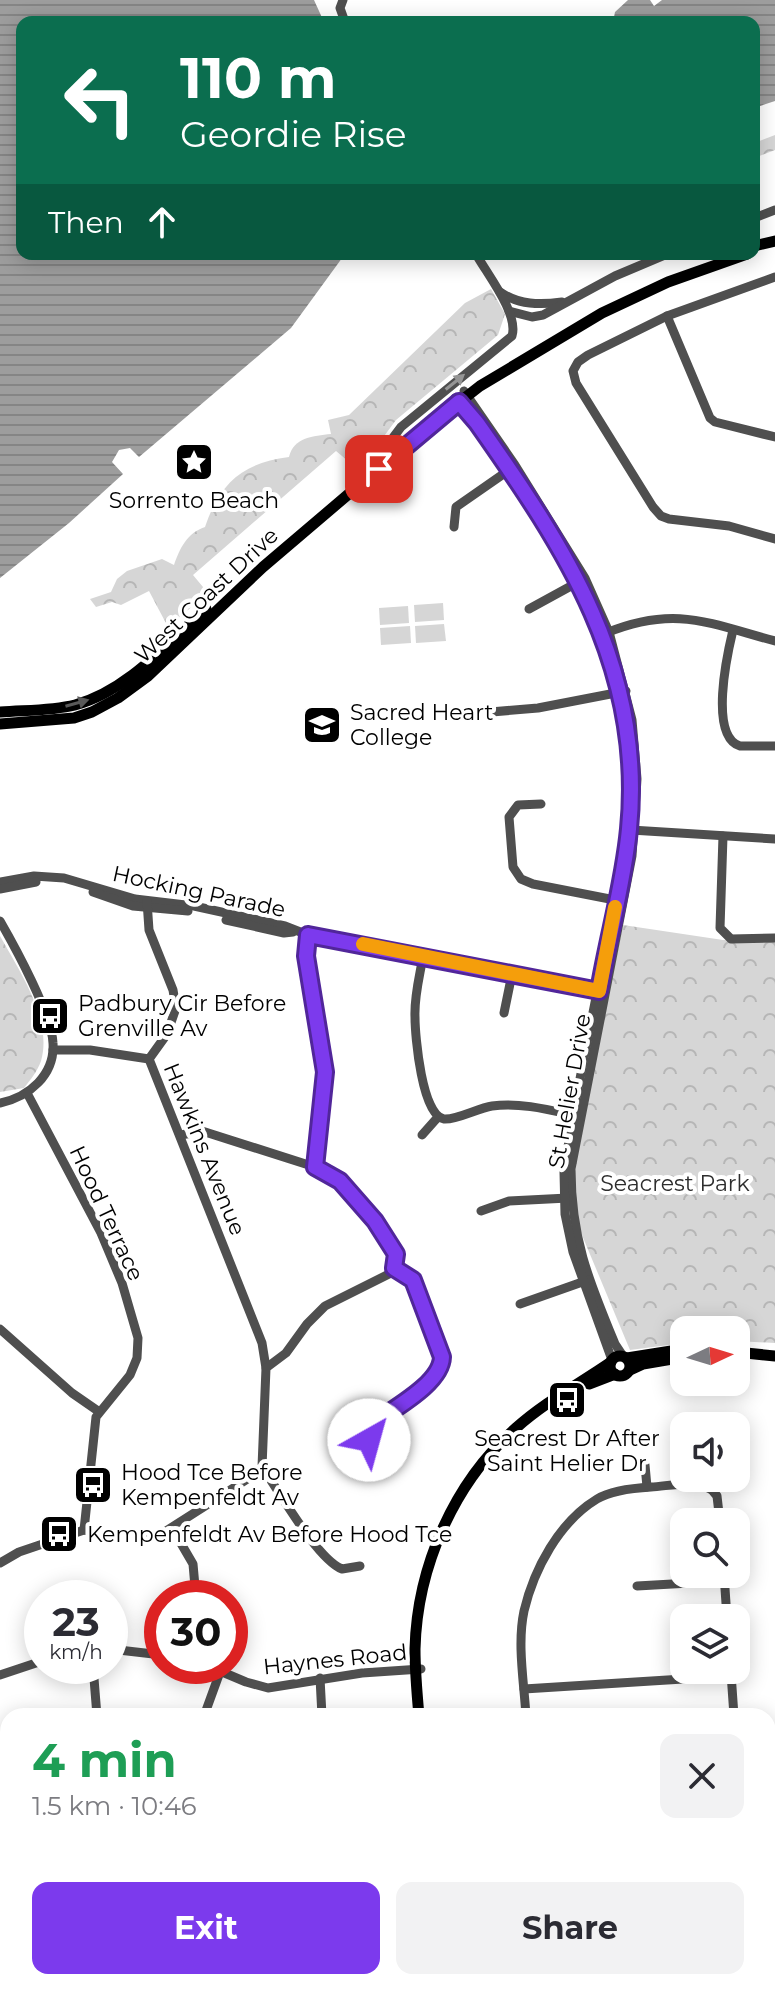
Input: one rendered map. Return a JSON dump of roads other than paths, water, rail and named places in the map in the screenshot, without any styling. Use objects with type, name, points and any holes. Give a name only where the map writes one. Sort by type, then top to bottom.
[{"type":"main road","name":"West Coast Drive","points":[[0,712],[73,705],[119,684],[387,455],[501,364],[595,310],[710,260]]},
{"type":"main road","name":"West Coast Drive","points":[[0,724],[82,716],[131,690],[263,567],[462,396],[602,313],[668,282],[730,260]]},
{"type":"main road","points":[[750,1349],[775,1350]]},
{"type":"main road","points":[[419,1708],[417,1626],[425,1579],[438,1540],[465,1488],[514,1430],[544,1405],[619,1363],[670,1352]]},
{"type":"main road","points":[[750,1352],[775,1356]]},
{"type":"main road","points":[[619,1363],[643,1364],[670,1359]]},
{"type":"main road","points":[[418,1669],[424,1708]]},
{"type":"street","points":[[387,455],[386,447],[401,427],[512,336],[514,326],[509,311],[480,260]]},
{"type":"street","points":[[509,311],[532,317],[543,315],[626,270],[652,260]]},
{"type":"street","points":[[775,277],[667,316],[588,355],[575,366],[573,377],[661,516],[729,526],[775,539]]},
{"type":"street","points":[[497,290],[514,300],[528,303],[565,302]]},
{"type":"street","points":[[667,316],[710,418],[720,424],[775,437]]},
{"type":"street","name":"St Helier Drive","points":[[462,396],[582,580],[606,633],[623,692],[636,758],[632,830],[577,1116],[568,1198],[568,1233],[619,1363]]},
{"type":"street","points":[[454,527],[456,507],[511,468]]},
{"type":"street","points":[[529,609],[582,580]]},
{"type":"street","points":[[606,633],[662,617],[695,619],[775,641]]},
{"type":"street","points":[[733,630],[723,679],[726,734],[735,745],[775,746]]},
{"type":"street","points":[[456,715],[538,708],[623,692]]},
{"type":"street","points":[[541,804],[518,805],[511,812],[509,824],[516,872],[521,879],[619,901]]},
{"type":"street","points":[[632,830],[775,839]]},
{"type":"street","points":[[723,836],[720,928],[731,939],[775,938]]},
{"type":"street","name":"Hocking Parade","points":[[0,882],[23,877],[55,876],[147,905]]},
{"type":"street","name":"Hocking Parade","points":[[0,889],[29,882],[56,883],[147,905],[194,906],[285,926],[308,935],[602,992]]},
{"type":"street","name":"Hawkins Avenue","points":[[147,905],[149,930],[173,990],[176,1008],[167,1034],[149,1059],[262,1343],[266,1368],[262,1467]]},
{"type":"street","points":[[0,921],[29,977],[53,1045],[42,1080],[24,1094],[0,1103]]},
{"type":"street","points":[[308,935],[306,956],[325,1072],[315,1167]]},
{"type":"street","points":[[423,956],[415,1016],[423,1082],[438,1117],[447,1119],[503,1105],[577,1116]]},
{"type":"street","points":[[504,1013],[512,974]]},
{"type":"street","points":[[53,1045],[149,1059]]},
{"type":"street","points":[[0,1096],[24,1094]]},
{"type":"street","name":"Hood Terrace","points":[[24,1094],[101,1233],[135,1322],[138,1348],[134,1367],[124,1384],[98,1411]]},
{"type":"street","points":[[422,1135],[438,1117]]},
{"type":"street","points":[[181,1135],[202,1131],[315,1167],[345,1186],[375,1221],[393,1249],[395,1264],[389,1274],[325,1306],[286,1353],[266,1368]]},
{"type":"street","points":[[481,1211],[509,1201],[568,1198]]},
{"type":"street","points":[[381,1462],[368,1436],[370,1426],[403,1405],[434,1377],[442,1363],[413,1280],[395,1264]]},
{"type":"street","points":[[520,1304],[586,1281]]},
{"type":"street","points":[[0,1329],[72,1393],[98,1411],[84,1530]]},
{"type":"street","points":[[645,1465],[647,1487]]},
{"type":"street","points":[[0,1562],[19,1552],[84,1530],[140,1540],[155,1538],[262,1467],[330,1562],[342,1569],[360,1566]]},
{"type":"street","points":[[525,1708],[521,1640],[524,1612],[552,1543],[572,1520],[598,1499],[618,1492],[670,1486]]},
{"type":"street","points":[[172,1528],[193,1564],[194,1580]]},
{"type":"street","points":[[637,1586],[670,1583]]},
{"type":"street","points":[[0,1675],[24,1667]]},
{"type":"street","name":"Haynes Road","points":[[248,1681],[268,1688],[320,1678],[418,1669]]},
{"type":"street","points":[[320,1678],[322,1708]]},
{"type":"street","points":[[524,1689],[670,1678]]},
{"type":"street","points":[[94,1684],[96,1708]]},
{"type":"street","points":[[207,1708],[216,1684]]},
{"type":"street","points":[[732,1684],[733,1708]]},
{"type":"place","name":"Sorrento Beach","points":[[194,462]]},
{"type":"place","name":"Sacred Heart College","points":[[322,725]]},
{"type":"place","name":"Padbury Cir Before Grenville Av","points":[[50,1016]]},
{"type":"place","name":"Seacrest Dr After Saint Helier Dr","points":[[567,1400]]},
{"type":"place","name":"Hood Tce Before Kempenfeldt Av","points":[[93,1485]]},
{"type":"place","name":"Kempenfeldt Av Before Hood Tce","points":[[59,1534]]},
{"type":"park label","name":"Seacrest Park","points":[[675,1183]]}]
